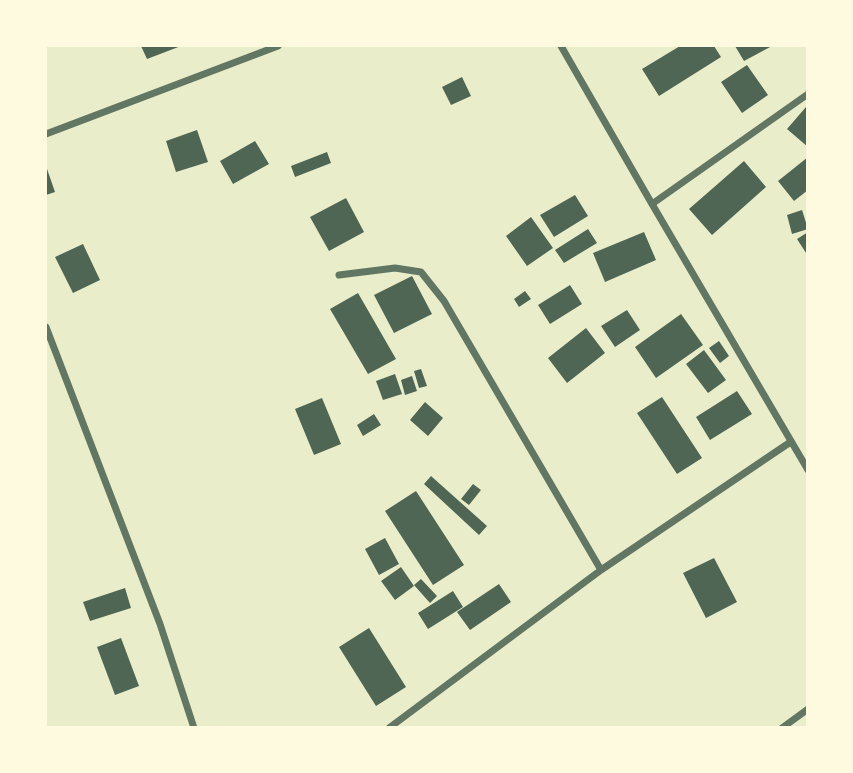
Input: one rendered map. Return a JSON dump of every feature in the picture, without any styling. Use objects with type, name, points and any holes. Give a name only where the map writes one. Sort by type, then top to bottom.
[{"type":"street","points":[[46,134],[278,46]]},
{"type":"street","points":[[561,46],[807,470]]},
{"type":"street","points":[[652,204],[807,94]]},
{"type":"street","points":[[339,275],[395,268],[421,272],[444,301],[601,570]]},
{"type":"street","points":[[46,327],[151,599],[194,727]]},
{"type":"street","points":[[389,727],[601,570],[789,443]]},
{"type":"street","points":[[782,727],[807,709]]},
{"type":"building","points":[[141,46],[181,46],[147,59]]},
{"type":"building","points":[[680,46],[714,46],[721,57],[659,96],[642,69]]},
{"type":"building","points":[[735,46],[772,46],[744,61]]},
{"type":"building","points":[[747,65],[768,95],[742,113],[721,82]]},
{"type":"building","points":[[462,77],[471,96],[451,105],[442,87]]},
{"type":"building","points":[[806,107],[808,109],[808,147],[787,129]]},
{"type":"building","points":[[197,130],[208,162],[176,172],[166,141]]},
{"type":"building","points":[[255,141],[269,164],[233,184],[220,161]]},
{"type":"building","points":[[327,152],[331,163],[295,177],[291,166]]},
{"type":"building","points":[[808,157],[808,190],[794,201],[778,181]]},
{"type":"building","points":[[744,161],[766,187],[712,235],[689,209]]},
{"type":"building","points":[[46,166],[55,192],[46,195]]},
{"type":"building","points":[[575,195],[588,216],[554,237],[540,215]]},
{"type":"building","points":[[346,198],[364,232],[329,251],[310,217]]},
{"type":"building","points":[[802,210],[808,229],[792,234],[787,215]]},
{"type":"building","points":[[531,217],[553,248],[527,266],[506,236]]},
{"type":"building","points":[[588,229],[597,243],[564,263],[555,250]]},
{"type":"building","points":[[644,232],[656,260],[605,282],[593,253]]},
{"type":"building","points":[[808,232],[808,256],[797,239]]},
{"type":"building","points":[[83,244],[100,280],[73,293],[55,257]]},
{"type":"building","points":[[412,276],[432,314],[394,333],[374,295]]},
{"type":"building","points":[[570,285],[582,304],[550,324],[538,305]]},
{"type":"building","points":[[525,291],[531,299],[519,307],[514,299]]},
{"type":"building","points":[[358,293],[396,359],[368,374],[330,309]]},
{"type":"building","points":[[627,310],[640,330],[615,347],[601,326]]},
{"type":"building","points":[[681,314],[703,345],[656,378],[635,347]]},
{"type":"building","points":[[586,328],[605,353],[567,383],[548,358]]},
{"type":"building","points":[[719,341],[729,356],[720,363],[709,348]]},
{"type":"building","points":[[704,350],[726,380],[708,393],[686,364]]},
{"type":"building","points":[[421,369],[427,386],[419,388],[414,371]]},
{"type":"building","points":[[395,374],[402,394],[383,400],[376,381]]},
{"type":"building","points":[[412,376],[417,391],[405,395],[401,380]]},
{"type":"building","points":[[737,391],[752,414],[710,440],[696,417]]},
{"type":"building","points":[[662,397],[702,458],[677,474],[637,413]]},
{"type":"building","points":[[322,398],[341,444],[314,455],[295,409]]},
{"type":"building","points":[[425,402],[443,418],[428,436],[410,420]]},
{"type":"building","points":[[374,414],[381,425],[363,436],[357,425]]},
{"type":"building","points":[[431,476],[487,526],[479,535],[424,484]]},
{"type":"building","points":[[473,484],[481,490],[469,505],[461,499]]},
{"type":"building","points":[[416,491],[464,565],[433,585],[385,511]]},
{"type":"building","points":[[385,538],[399,564],[379,575],[365,549]]},
{"type":"building","points":[[714,558],[737,602],[706,618],[683,573]]},
{"type":"building","points":[[401,567],[414,586],[395,600],[381,581]]},
{"type":"building","points":[[421,579],[437,596],[430,603],[414,585]]},
{"type":"building","points":[[499,584],[511,602],[470,630],[457,612]]},
{"type":"building","points":[[125,588],[131,608],[90,621],[83,602]]},
{"type":"building","points":[[453,591],[463,607],[428,629],[418,613]]},
{"type":"building","points":[[369,628],[406,687],[376,706],[339,647]]},
{"type":"building","points":[[121,638],[139,686],[115,695],[97,647]]}]
